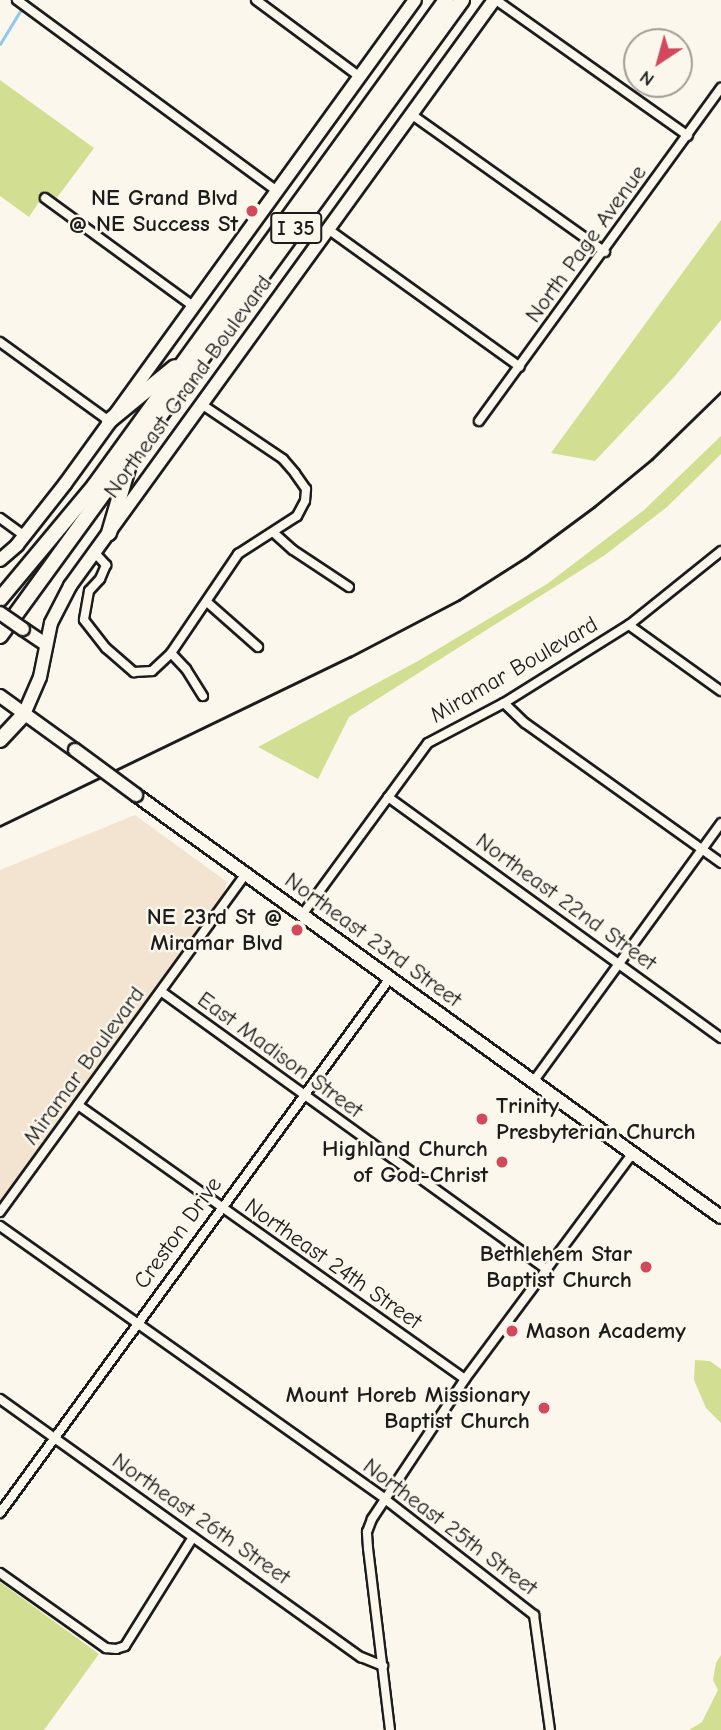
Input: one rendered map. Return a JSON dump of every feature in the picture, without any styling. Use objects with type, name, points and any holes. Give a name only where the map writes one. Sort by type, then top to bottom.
[{"type":"highway","name":"I 35","points":[[0,599],[94,486],[446,0]]},
{"type":"highway","name":"I 35","points":[[0,636],[462,0]]},
{"type":"highway","points":[[109,421],[190,356]]},
{"type":"highway","points":[[109,533],[131,457]]},
{"type":"highway","points":[[0,740],[24,714]]},
{"type":"main road","name":"Northeast Grand Boulevard","points":[[0,560],[24,536],[415,0]]},
{"type":"main road","name":"Northeast Grand Boulevard","points":[[24,714],[40,677],[44,643],[58,607],[94,552],[495,0]]},
{"type":"main road","points":[[0,613],[44,643]]},
{"type":"main road","name":"Northeast 23rd Street","points":[[0,696],[721,1217]]},
{"type":"street","points":[[17,0],[277,191]]},
{"type":"street","points":[[256,0],[360,77]]},
{"type":"street","points":[[495,0],[688,136]]},
{"type":"street","name":"North Page Avenue","points":[[479,421],[605,252],[721,88]]},
{"type":"street","points":[[411,114],[605,252]]},
{"type":"street","points":[[45,198],[192,306]]},
{"type":"street","points":[[328,229],[520,367]]},
{"type":"street","points":[[0,342],[109,421]]},
{"type":"street","points":[[94,552],[106,565],[100,579],[89,591],[84,620],[106,648],[134,672],[152,671],[171,653],[238,554],[297,516],[305,501],[306,489],[283,459],[201,404]]},
{"type":"street","points":[[0,518],[24,536]]},
{"type":"street","points":[[274,533],[293,550],[349,587]]},
{"type":"street","name":"Miramar Boulevard","points":[[302,915],[428,743],[504,703],[629,625],[721,551]]},
{"type":"street","points":[[207,601],[258,647]]},
{"type":"street","points":[[629,625],[721,691]]},
{"type":"street","points":[[171,653],[186,669],[203,696]]},
{"type":"street","points":[[504,703],[525,723],[721,863]]},
{"type":"street","name":"Northeast 22nd Street","points":[[388,797],[721,1038]]},
{"type":"street","points":[[533,1082],[721,823]]},
{"type":"street","name":"Miramar Boulevard","points":[[0,1212],[246,874]]},
{"type":"street","name":"Creston Drive","points":[[0,1513],[135,1323],[390,978]]},
{"type":"street","name":"East Madison Street","points":[[162,992],[547,1270]]},
{"type":"street","name":"Northeast 24th Street","points":[[79,1105],[220,1209],[465,1380]]},
{"type":"street","points":[[390,1730],[367,1532],[385,1499],[465,1380],[633,1153]]},
{"type":"street","name":"Northeast 25th Street","points":[[0,1226],[385,1499],[534,1615],[550,1730]]},
{"type":"street","name":"Northeast 26th Street","points":[[0,1399],[361,1657],[383,1666]]},
{"type":"street","points":[[0,1573],[106,1648],[125,1646],[193,1537]]},
{"type":"shaded area","points":[[135,815],[227,882],[223,896],[0,1202],[0,870]]},
{"type":"green space","points":[[0,80],[94,148],[56,199],[39,202],[29,217],[0,196]]},
{"type":"green space","points":[[721,220],[721,320],[674,377],[595,461],[551,453]]},
{"type":"green space","points":[[721,436],[721,454],[667,507],[605,555],[349,717],[318,779],[258,747],[418,661],[547,584],[644,510]]},
{"type":"green space","points":[[695,1360],[710,1361],[721,1369],[721,1423],[706,1408],[694,1380]]},
{"type":"green space","points":[[0,1582],[99,1654],[44,1730],[0,1730]]},
{"type":"green space","points":[[721,1655],[721,1730],[689,1730],[702,1722],[718,1690],[713,1680],[716,1663]]},
{"type":"waterway","points":[[0,44],[22,8]]},
{"type":"railway","points":[[0,826],[350,657],[459,600],[525,558],[594,507],[652,459],[721,392]]},
{"type":"place","name":"NE Grand Blvd @ NE Success St","points":[[252,211]]},
{"type":"place","name":"NE 23rd St @ Miramar Blvd","points":[[297,930]]},
{"type":"place","name":"Trinity Presbyterian Church","points":[[482,1119]]},
{"type":"place","name":"Highland Church of God-Christ","points":[[502,1162]]},
{"type":"place","name":"Bethlehem Star Baptist Church","points":[[646,1267]]},
{"type":"place","name":"Mason Academy","points":[[512,1331]]},
{"type":"place","name":"Mount Horeb Missionary Baptist Church","points":[[544,1408]]}]
